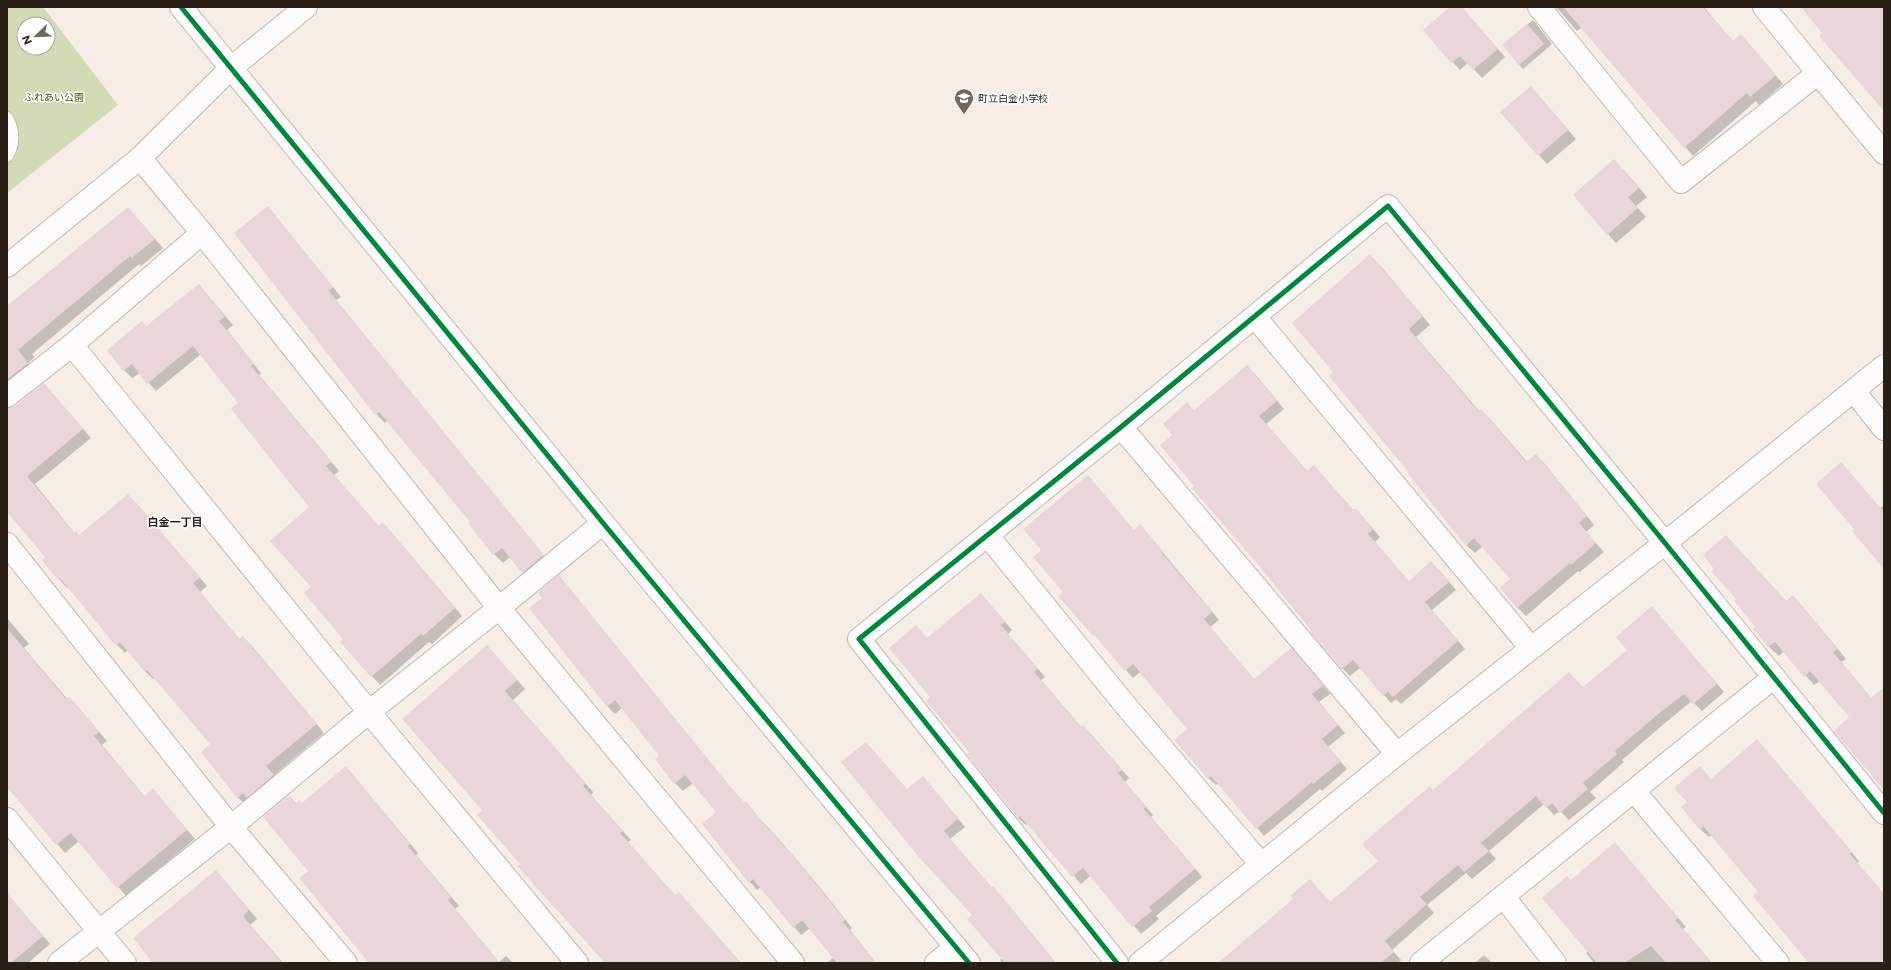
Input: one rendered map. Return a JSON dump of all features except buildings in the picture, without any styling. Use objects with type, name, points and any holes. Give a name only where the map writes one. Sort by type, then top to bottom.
[{"type":"street","points":[[181,7],[603,523],[963,955],[936,963]]},
{"type":"street","points":[[7,266],[140,158],[231,68],[306,7]]},
{"type":"street","points":[[1539,7],[1681,182],[1818,73]]},
{"type":"street","points":[[1764,7],[1884,153]]},
{"type":"street","points":[[140,158],[202,233],[499,608],[793,963]]},
{"type":"street","points":[[1117,963],[858,639],[988,536],[1388,206],[1666,543],[1884,813]]},
{"type":"street","points":[[7,396],[72,345],[202,233]]},
{"type":"street","points":[[1255,317],[1530,648]]},
{"type":"street","points":[[72,345],[369,712],[577,963]]},
{"type":"street","points":[[1140,963],[1396,754],[1666,543],[1884,366]]},
{"type":"street","points":[[1854,391],[1884,429]]},
{"type":"street","points":[[1121,427],[1396,754]]},
{"type":"street","points":[[59,963],[230,827],[369,712],[603,523]]},
{"type":"street","points":[[988,536],[1126,706],[1261,864]]},
{"type":"street","points":[[7,544],[230,827],[346,963]]},
{"type":"street","points":[[1421,963],[1774,677]]},
{"type":"street","points":[[1634,791],[1778,963]]},
{"type":"street","points":[[7,819],[125,963]]},
{"type":"street","points":[[1504,897],[1555,963]]},
{"type":"lane","points":[[7,118],[10,124],[13,146],[7,156]]},
{"type":"green space","name":"ふれあい公園","points":[[7,7],[43,7],[50,16],[16,16],[16,56],[56,56],[56,24],[118,105],[7,193]]},
{"type":"cycle path","points":[[181,7],[603,523],[969,963]]},
{"type":"cycle path","points":[[1117,963],[859,639],[1121,427],[1388,206],[1665,543],[1884,813]]},
{"type":"place","name":"町立白金小学校","points":[[964,115]]},
{"type":"district","name":"白金一丁目","points":[[175,522]]}]
